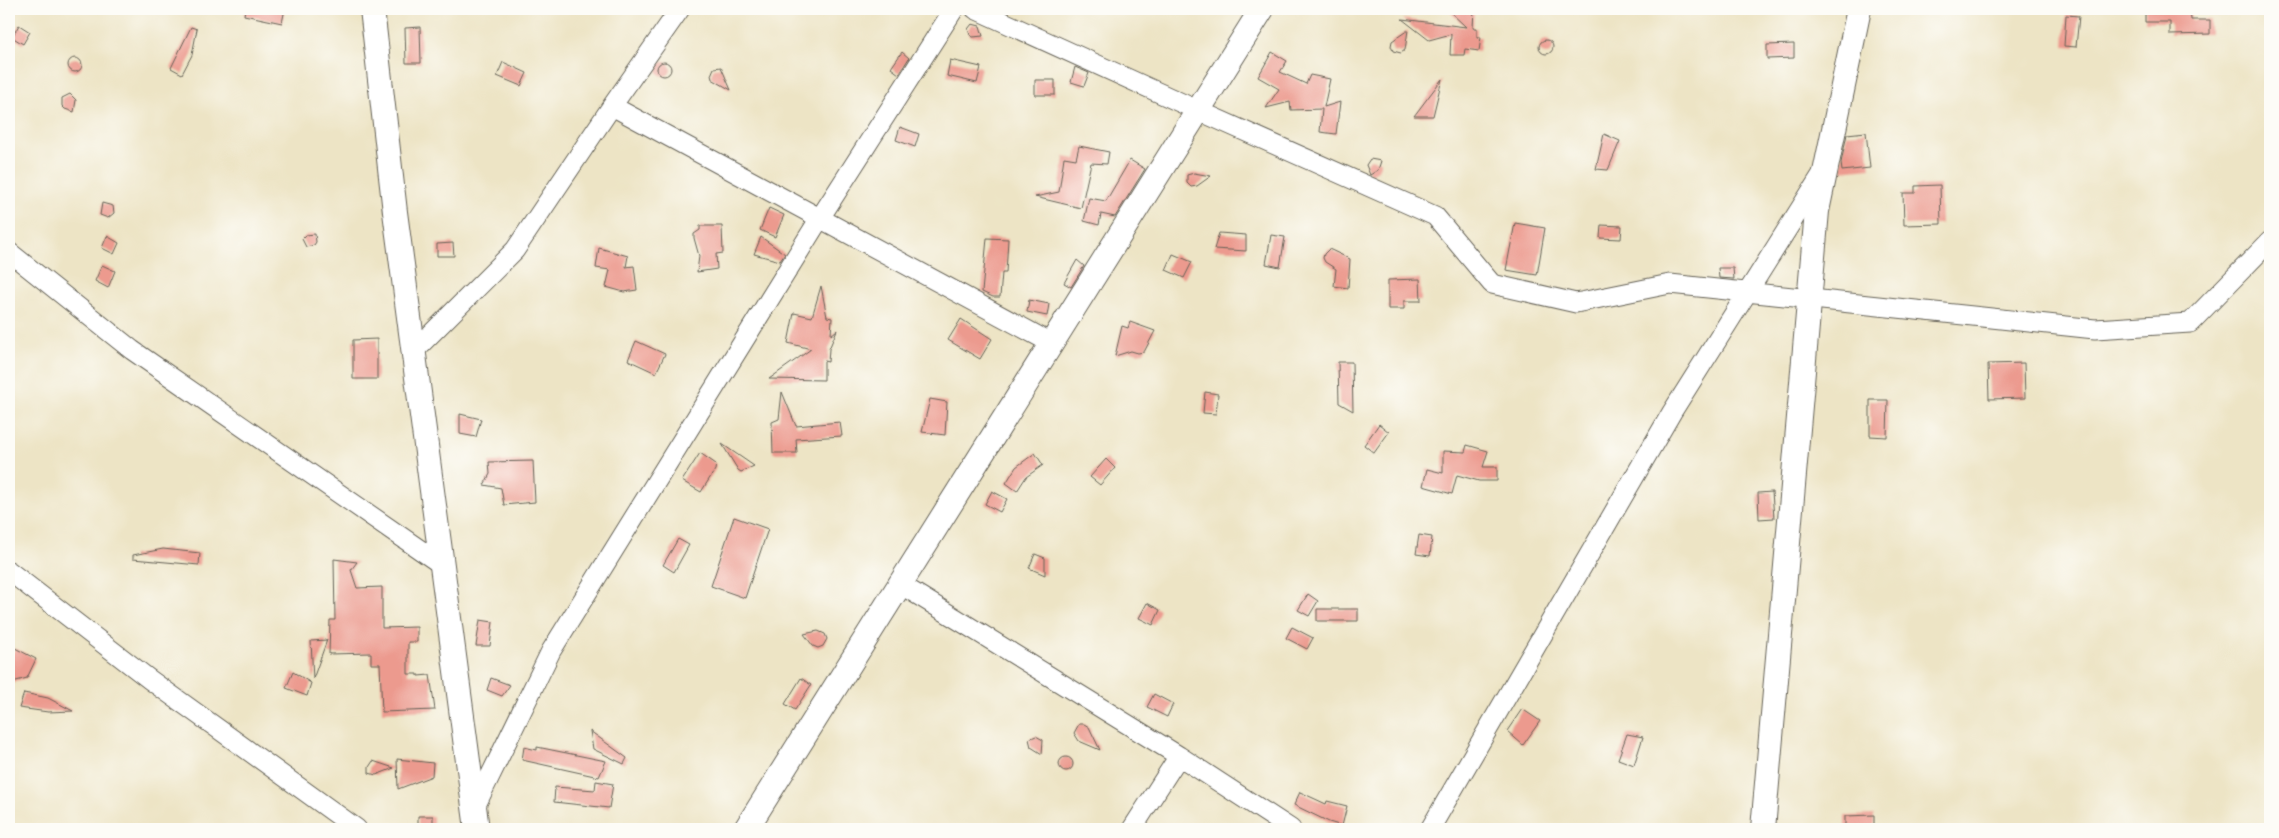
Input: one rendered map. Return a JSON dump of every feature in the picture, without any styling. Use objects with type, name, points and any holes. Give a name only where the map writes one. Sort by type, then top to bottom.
[{"type":"street","points":[[372,9],[395,212],[476,818]]},
{"type":"street","points":[[414,351],[515,250],[680,9]]},
{"type":"street","points":[[476,818],[550,651],[820,218],[954,9]]},
{"type":"street","points":[[975,9],[1435,216],[1492,284],[1576,303],[1670,284],[2095,329],[2190,323],[2270,241]]},
{"type":"street","points":[[746,829],[1262,9]]},
{"type":"street","points":[[1763,829],[1817,211],[1859,9]]},
{"type":"street","points":[[612,106],[1051,342]]},
{"type":"street","points":[[1430,829],[1672,412],[1826,167]]},
{"type":"street","points":[[9,252],[132,350],[442,565]]},
{"type":"street","points":[[9,572],[149,679],[357,829]]},
{"type":"street","points":[[900,584],[1178,756],[1291,829]]},
{"type":"street","points":[[1132,829],[1178,756]]},
{"type":"building","points":[[245,9],[285,9],[282,23],[244,15]]},
{"type":"building","points":[[1447,9],[1474,9],[1473,28],[1477,28],[1477,37],[1481,37],[1479,51],[1465,49],[1464,55],[1450,55],[1451,34],[1429,40],[1402,19],[1466,27]]},
{"type":"building","points":[[2145,9],[2190,9],[2191,20],[2210,20],[2210,34],[2170,35],[2170,22],[2145,22]]},
{"type":"building","points":[[2066,15],[2079,16],[2076,47],[2064,46]]},
{"type":"building","points":[[972,24],[980,26],[983,36],[973,37],[970,35],[968,29]]},
{"type":"building","points":[[19,25],[30,32],[23,44],[12,37]]},
{"type":"building","points":[[191,27],[197,29],[192,55],[182,74],[171,68]]},
{"type":"building","points":[[420,27],[421,63],[406,63],[405,28]]},
{"type":"building","points":[[1408,30],[1405,50],[1401,53],[1393,51],[1392,41]]},
{"type":"building","points":[[1546,40],[1551,42],[1553,47],[1551,52],[1546,54],[1541,52],[1539,47],[1541,42]]},
{"type":"building","points":[[1794,44],[1794,58],[1767,59],[1767,45]]},
{"type":"building","points":[[902,52],[909,58],[899,74],[891,68]]},
{"type":"building","points":[[1272,52],[1287,61],[1280,72],[1306,84],[1310,75],[1330,79],[1324,107],[1340,102],[1336,134],[1320,132],[1322,109],[1291,110],[1290,102],[1266,108],[1279,89],[1258,77]]},
{"type":"building","points":[[72,58],[78,58],[82,65],[78,72],[72,72],[68,68],[68,62]]},
{"type":"building","points":[[950,60],[981,67],[977,83],[947,76]]},
{"type":"building","points":[[503,62],[527,73],[521,86],[497,76]]},
{"type":"building","points":[[661,62],[667,62],[671,69],[667,76],[661,76],[657,72],[657,66]]},
{"type":"building","points":[[721,67],[731,90],[712,79],[711,75],[714,68]]},
{"type":"building","points":[[1075,67],[1089,73],[1084,86],[1071,82]]},
{"type":"building","points":[[1442,79],[1433,116],[1414,116]]},
{"type":"building","points":[[1035,80],[1055,80],[1055,95],[1035,95]]},
{"type":"building","points":[[70,94],[76,100],[74,112],[62,106],[62,98]]},
{"type":"building","points":[[900,127],[919,134],[915,147],[896,140]]},
{"type":"building","points":[[1866,132],[1870,168],[1842,171],[1841,163],[1847,134]]},
{"type":"building","points":[[1604,134],[1620,141],[1608,170],[1596,169]]},
{"type":"building","points":[[1079,146],[1109,152],[1107,164],[1091,163],[1081,208],[1035,197],[1059,192],[1064,157],[1076,159]]},
{"type":"building","points":[[1370,159],[1381,161],[1378,170],[1370,175],[1366,165]]},
{"type":"building","points":[[1130,160],[1145,169],[1115,217],[1101,214],[1099,225],[1084,221],[1089,198],[1106,201]]},
{"type":"building","points":[[1194,173],[1211,176],[1197,186],[1191,187],[1187,183],[1187,175]]},
{"type":"building","points":[[1940,185],[1941,224],[1904,225],[1903,193],[1915,193],[1915,186]]},
{"type":"building","points":[[102,203],[113,206],[114,213],[108,218],[100,215]]},
{"type":"building","points":[[769,208],[784,215],[775,237],[760,230]]},
{"type":"building","points":[[1515,223],[1545,228],[1537,275],[1506,270]]},
{"type":"building","points":[[1601,225],[1622,226],[1621,239],[1600,238]]},
{"type":"building","points":[[700,226],[722,226],[723,253],[716,254],[717,269],[697,272],[699,256],[694,234],[700,230]]},
{"type":"building","points":[[1219,233],[1246,235],[1246,251],[1214,249]]},
{"type":"building","points":[[315,234],[316,242],[314,245],[306,247],[302,239],[306,235]]},
{"type":"building","points":[[1271,235],[1285,237],[1280,267],[1266,264]]},
{"type":"building","points":[[107,236],[119,243],[114,254],[102,248]]},
{"type":"building","points":[[761,237],[785,254],[780,261],[754,254]]},
{"type":"building","points":[[987,238],[1008,239],[1006,273],[1002,273],[1000,297],[993,297],[982,292]]},
{"type":"building","points":[[453,243],[454,256],[437,256],[437,244]]},
{"type":"building","points":[[599,248],[628,256],[626,267],[634,266],[637,290],[624,292],[606,287],[610,270],[596,268]]},
{"type":"building","points":[[1329,249],[1350,259],[1348,288],[1334,286],[1336,269],[1325,262],[1323,258]]},
{"type":"building","points":[[1173,254],[1192,262],[1184,278],[1166,270]]},
{"type":"building","points":[[1077,260],[1084,266],[1071,287],[1064,283]]},
{"type":"building","points":[[102,265],[115,271],[108,288],[95,281]]},
{"type":"building","points":[[1718,268],[1733,268],[1734,279],[1719,278]]},
{"type":"building","points":[[1420,279],[1421,301],[1404,301],[1404,309],[1388,309],[1388,280]]},
{"type":"building","points":[[821,286],[827,317],[832,318],[831,335],[837,330],[829,349],[828,362],[824,361],[824,380],[769,379],[811,349],[788,343],[794,313],[812,317]]},
{"type":"building","points":[[1029,300],[1049,304],[1047,316],[1027,312]]},
{"type":"building","points":[[961,319],[992,339],[980,359],[948,340]]},
{"type":"building","points":[[1130,322],[1155,331],[1144,352],[1131,351],[1115,356],[1122,326],[1128,328]]},
{"type":"building","points":[[377,339],[377,379],[353,379],[353,340]]},
{"type":"building","points":[[636,341],[665,354],[656,373],[628,360]]},
{"type":"building","points":[[1338,362],[1352,362],[1353,411],[1339,403]]},
{"type":"building","points":[[2024,363],[2025,398],[1989,399],[1988,364]]},
{"type":"building","points":[[782,392],[796,426],[840,422],[842,436],[796,439],[797,453],[773,453],[772,422],[779,419]]},
{"type":"building","points":[[1205,392],[1218,394],[1216,414],[1203,413]]},
{"type":"building","points":[[930,399],[947,402],[945,435],[922,432]]},
{"type":"building","points":[[1870,400],[1888,400],[1887,437],[1870,436]]},
{"type":"building","points":[[460,414],[481,419],[476,437],[460,434]]},
{"type":"building","points":[[1379,424],[1389,432],[1374,453],[1364,445]]},
{"type":"building","points":[[722,444],[754,466],[741,472],[738,470]]},
{"type":"building","points":[[1467,445],[1488,451],[1483,467],[1497,467],[1497,481],[1479,481],[1457,475],[1452,494],[1423,486],[1427,469],[1443,473],[1443,451],[1465,452]]},
{"type":"building","points":[[700,453],[716,464],[715,470],[701,492],[682,481]]},
{"type":"building","points":[[1035,453],[1043,465],[1026,477],[1017,491],[1006,483],[1016,467]]},
{"type":"building","points":[[1106,459],[1115,468],[1100,485],[1090,477]]},
{"type":"building","points":[[533,461],[535,502],[504,505],[501,488],[484,485],[490,474],[489,462]]},
{"type":"building","points":[[992,491],[1007,499],[1000,512],[985,504]]},
{"type":"building","points":[[1772,492],[1774,518],[1759,519],[1758,493]]},
{"type":"building","points":[[734,517],[768,529],[745,598],[711,586]]},
{"type":"building","points":[[1419,535],[1432,537],[1430,556],[1416,554]]},
{"type":"building","points":[[678,539],[689,545],[674,572],[663,565]]},
{"type":"building","points":[[163,549],[200,553],[199,565],[133,559],[133,555]]},
{"type":"building","points":[[1035,554],[1045,558],[1045,575],[1029,568]]},
{"type":"building","points":[[334,559],[357,562],[351,570],[357,588],[382,587],[382,628],[417,627],[417,642],[408,642],[408,674],[418,674],[418,676],[430,675],[435,710],[382,712],[380,664],[371,664],[371,653],[329,654],[330,620],[335,620]]},
{"type":"building","points":[[1308,594],[1318,601],[1309,616],[1298,610]]},
{"type":"building","points":[[1147,603],[1160,610],[1153,625],[1139,618]]},
{"type":"building","points":[[1317,609],[1358,609],[1358,621],[1317,621]]},
{"type":"building","points":[[480,620],[493,622],[490,646],[476,646]]},
{"type":"building","points":[[1292,627],[1313,638],[1307,649],[1286,638]]},
{"type":"building","points":[[818,631],[825,634],[827,639],[823,646],[818,648],[813,646],[804,634]]},
{"type":"building","points":[[327,640],[313,679],[311,641]]},
{"type":"building","points":[[15,648],[36,659],[27,678],[9,683],[9,661]]},
{"type":"building","points":[[293,672],[311,683],[307,696],[286,688]]},
{"type":"building","points":[[491,678],[510,685],[502,696],[487,690]]},
{"type":"building","points":[[801,678],[811,685],[795,710],[785,704]]},
{"type":"building","points":[[24,693],[48,698],[73,711],[48,712],[19,708]]},
{"type":"building","points":[[1154,694],[1173,704],[1167,717],[1147,707]]},
{"type":"building","points":[[1522,709],[1540,721],[1523,745],[1507,731]]},
{"type":"building","points":[[1079,724],[1089,727],[1100,750],[1079,741],[1074,733]]},
{"type":"building","points":[[590,731],[627,758],[624,764],[593,749]]},
{"type":"building","points":[[1627,734],[1643,737],[1634,765],[1618,759]]},
{"type":"building","points":[[1036,736],[1043,740],[1042,754],[1031,747],[1029,739]]},
{"type":"building","points":[[524,747],[537,750],[537,747],[606,761],[599,777],[522,760]]},
{"type":"building","points":[[1063,757],[1069,757],[1073,764],[1069,771],[1063,771],[1059,767],[1059,761]]},
{"type":"building","points":[[397,759],[433,763],[432,776],[398,789]]},
{"type":"building","points":[[373,761],[394,768],[376,775],[369,773],[369,767]]},
{"type":"building","points":[[596,781],[613,784],[609,808],[554,802],[555,787],[595,790]]},
{"type":"building","points":[[1300,792],[1326,804],[1327,801],[1347,806],[1342,826],[1329,822],[1294,805]]},
{"type":"building","points":[[1874,815],[1874,829],[1845,829],[1845,816]]},
{"type":"building","points":[[418,816],[433,816],[433,829],[418,829]]}]
